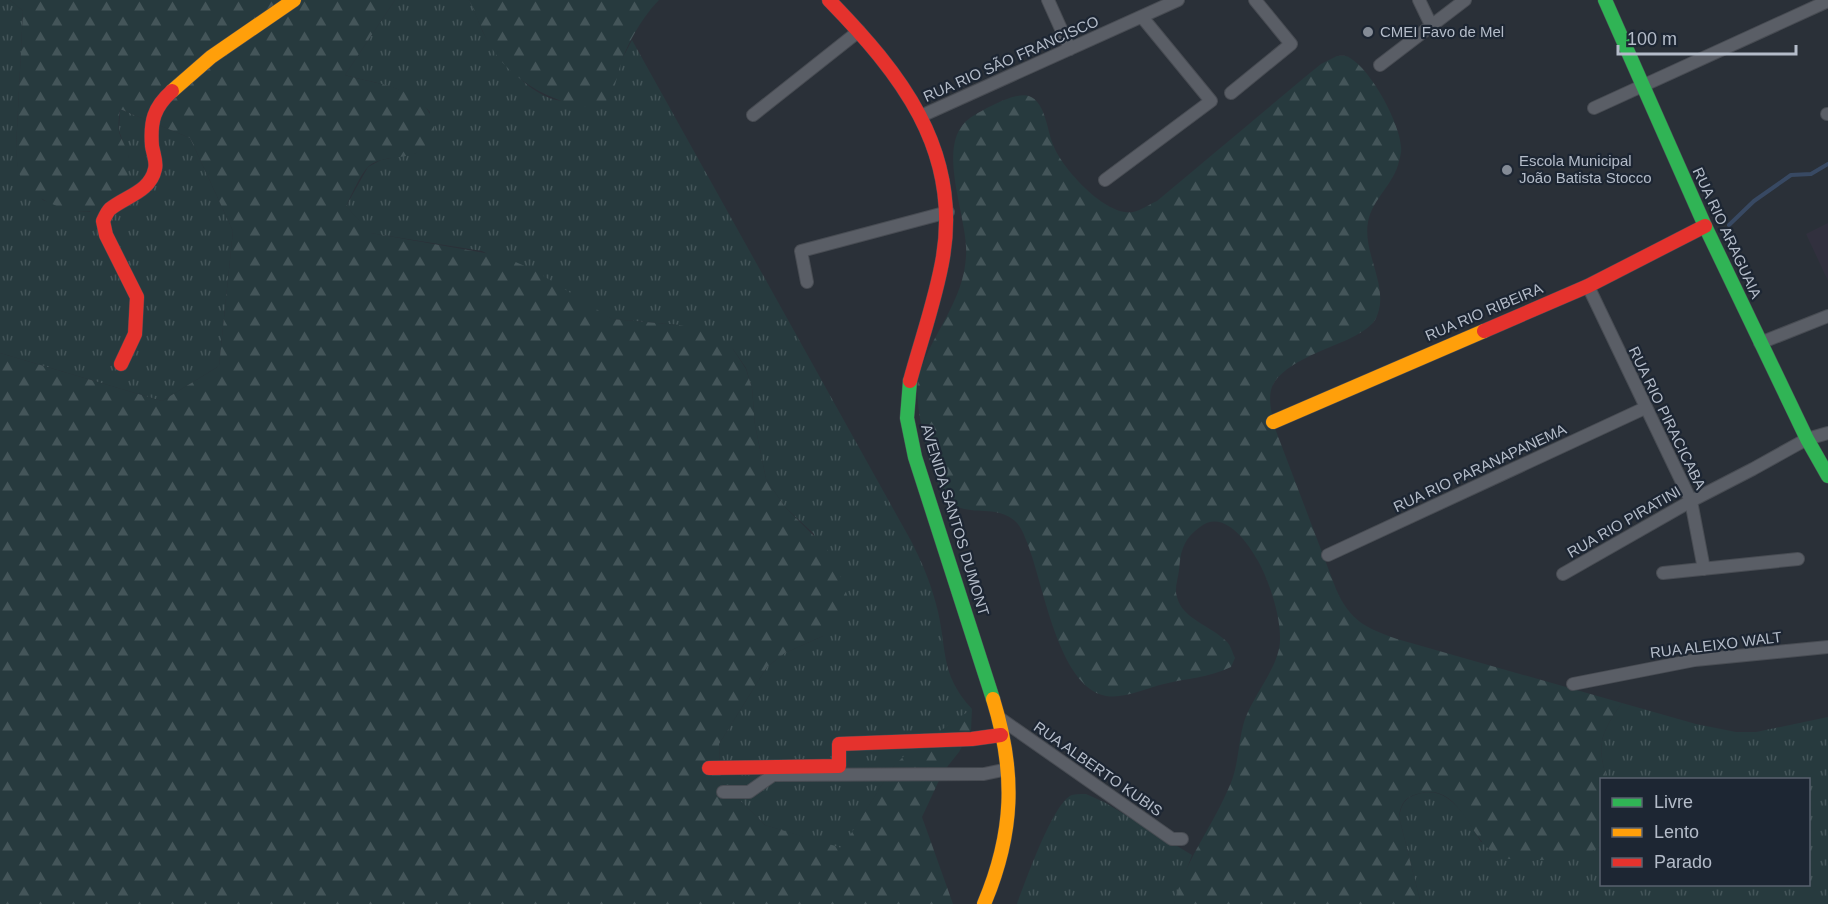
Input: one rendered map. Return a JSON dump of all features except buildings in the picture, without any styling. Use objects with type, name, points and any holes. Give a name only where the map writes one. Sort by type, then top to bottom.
[{"type":"street","points":[[121,364],[135,334],[137,297],[106,235],[103,221],[109,210],[138,193],[150,180],[156,168],[152,146],[152,124],[159,103],[211,57],[294,0]]},
{"type":"street","name":"AVENIDA SANTOS DUMONT","points":[[829,0],[884,60],[921,116],[941,167],[948,213],[946,247],[937,287],[907,389],[907,418],[914,452],[930,506],[998,717],[1008,769],[1009,816],[992,886],[984,904]]},
{"type":"street","points":[[1048,0],[1070,49]]},
{"type":"street","name":"RUA RIO SÃO FRANCISCO","points":[[921,116],[1178,0]]},
{"type":"street","points":[[1231,93],[1291,44],[1255,0]]},
{"type":"street","points":[[1419,0],[1431,25]]},
{"type":"street","points":[[1380,65],[1465,0]]},
{"type":"street","name":"RUA RIO ARAGUAIA","points":[[1605,0],[1705,226],[1807,439],[1828,476]]},
{"type":"street","points":[[1594,108],[1828,1]]},
{"type":"street","points":[[1105,180],[1211,100],[1142,17]]},
{"type":"street","points":[[753,115],[859,31]]},
{"type":"street","points":[[807,282],[801,251],[948,213]]},
{"type":"street","name":"RUA RIO RIBEIRA","points":[[1273,422],[1588,286],[1705,226]]},
{"type":"street","name":"RUA RIO PIRACICABA","points":[[1588,286],[1690,501],[1704,569]]},
{"type":"street","points":[[1760,343],[1828,316]]},
{"type":"street","name":"RUA RIO PARANAPANEMA","points":[[1328,555],[1645,408]]},
{"type":"street","name":"RUA RIO PIRATINI","points":[[1563,574],[1690,501],[1807,439],[1828,433]]},
{"type":"street","points":[[1663,573],[1798,559]]},
{"type":"street","name":"RUA ALEIXO WALT","points":[[1573,684],[1695,660],[1828,647]]},
{"type":"street","name":"RUA ALBERTO KUBIS","points":[[998,717],[1172,839],[1182,839]]},
{"type":"street","points":[[709,768],[839,766],[839,744],[972,739],[1001,735]]},
{"type":"street","points":[[723,792],[749,792],[773,775],[984,774],[1008,769]]},
{"type":"shaded area","points":[[1828,223],[1828,281],[1806,234]]},
{"type":"green space","points":[[0,0],[10,0],[23,11],[16,149],[18,167],[43,200],[77,211],[90,212],[129,158],[119,131],[120,109],[190,138],[233,231],[219,366],[162,401],[0,353]]},
{"type":"green space","points":[[10,0],[395,0],[345,75],[386,85],[412,95],[430,113],[434,135],[428,145],[418,152],[380,160],[369,166],[346,206],[371,233],[502,256],[534,270],[612,319],[679,325],[704,330],[733,349],[746,369],[752,388],[755,425],[766,479],[785,507],[827,549],[837,566],[848,598],[846,614],[836,628],[785,653],[767,667],[719,744],[721,782],[765,825],[842,848],[893,767],[905,755],[972,709],[971,730],[959,752],[943,772],[922,817],[953,904],[0,904],[0,353],[162,401],[219,366],[233,231],[190,138],[120,109],[119,132],[128,155],[129,165],[124,189],[115,201],[104,208],[76,211],[47,202],[25,184],[19,172],[16,149],[23,11]]},
{"type":"green space","points":[[395,0],[469,0],[484,34],[505,64],[535,91],[556,100],[608,99],[621,61],[632,40],[910,539],[934,595],[949,671],[961,696],[972,709],[893,767],[842,849],[765,825],[721,782],[719,744],[767,667],[785,653],[823,636],[814,534],[785,507],[766,479],[755,425],[752,388],[746,368],[733,349],[679,325],[612,319],[482,251],[370,233],[346,206],[368,167],[381,160],[416,153],[430,112],[421,103],[401,91],[345,75]]},
{"type":"green space","points":[[469,0],[659,0],[632,38],[609,98],[602,104],[589,107],[561,101],[521,80],[491,47]]},
{"type":"green space","points":[[1337,56],[1344,56],[1358,64],[1375,85],[1390,111],[1396,125],[1401,150],[1397,169],[1374,206],[1368,222],[1369,247],[1379,284],[1380,297],[1375,320],[1370,326],[1349,339],[1304,359],[1275,381],[1270,400],[1276,431],[1336,589],[1347,609],[1360,622],[1397,639],[1622,703],[1602,739],[1602,757],[1607,778],[1600,778],[1600,847],[1593,851],[1567,857],[1535,860],[1508,859],[1488,848],[1454,803],[1432,792],[1417,794],[1404,802],[1399,817],[1421,904],[1174,904],[1192,858],[1230,785],[1245,719],[1276,658],[1280,628],[1275,604],[1263,570],[1242,537],[1226,525],[1209,522],[1192,534],[1185,544],[1176,594],[1180,605],[1191,617],[1221,636],[1228,644],[1235,658],[1231,667],[1128,695],[1106,696],[1089,688],[1075,673],[1064,653],[1019,525],[1005,515],[995,512],[964,509],[954,505],[945,497],[934,474],[926,446],[919,414],[917,386],[925,360],[954,302],[964,272],[966,240],[955,182],[954,145],[959,130],[970,118],[1015,96],[1029,96],[1035,99],[1043,111],[1054,147],[1076,179],[1111,207],[1122,212],[1133,212],[1157,201],[1321,64]]},
{"type":"green space","points":[[1622,703],[1696,724],[1736,732],[1756,732],[1828,717],[1828,904],[1421,904],[1399,817],[1407,799],[1429,792],[1439,794],[1456,806],[1470,823],[1481,842],[1600,848],[1600,886],[1810,886],[1810,778],[1607,778],[1601,747],[1609,723]]},
{"type":"green space","points":[[1086,794],[1104,802],[1192,855],[1174,904],[1017,904],[1040,844],[1057,812],[1072,795]]},
{"type":"waterway","points":[[1729,225],[1754,201],[1791,175],[1811,174],[1828,164]]},
{"type":"traffic: fast","points":[[1605,0],[1705,226],[1807,439],[1828,476]]},
{"type":"traffic: fast","points":[[910,381],[907,418],[915,457],[993,699]]},
{"type":"traffic: slow","points":[[172,91],[211,57],[294,0]]},
{"type":"traffic: slow","points":[[1273,422],[1484,331]]},
{"type":"traffic: slow","points":[[984,904],[1001,852],[1008,803],[1006,752],[993,699]]},
{"type":"traffic: jam","points":[[829,0],[879,56],[901,85],[934,147],[943,182],[946,218],[943,257],[910,381]]},
{"type":"traffic: jam","points":[[121,364],[135,334],[137,297],[106,235],[103,221],[110,209],[137,193],[152,177],[156,163],[152,146],[154,115],[172,91]]},
{"type":"traffic: jam","points":[[1484,331],[1588,286],[1705,226]]},
{"type":"traffic: jam","points":[[709,768],[839,766],[839,744],[972,739],[1001,735]]},
{"type":"place","name":"CMEI Favo de Mel","points":[[1368,32]]},
{"type":"place","name":"Escola Municipal João Batista Stocco","points":[[1507,170]]}]
